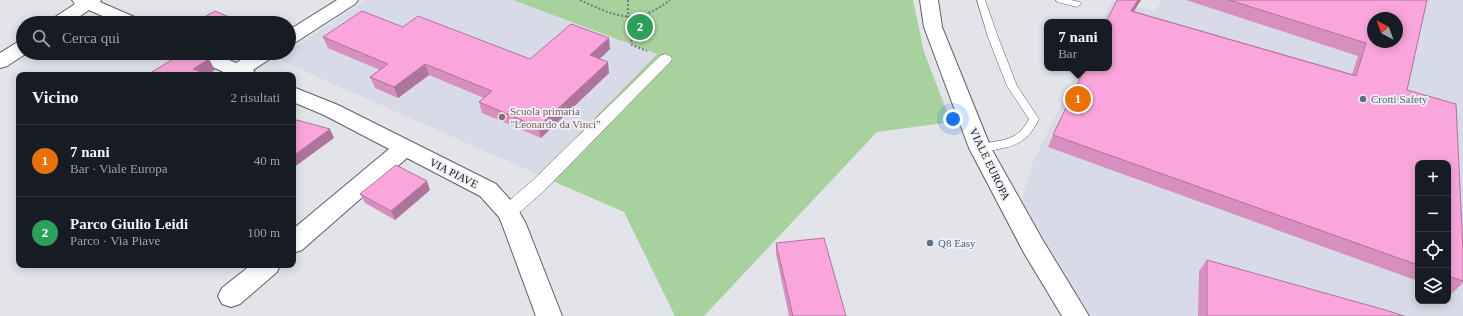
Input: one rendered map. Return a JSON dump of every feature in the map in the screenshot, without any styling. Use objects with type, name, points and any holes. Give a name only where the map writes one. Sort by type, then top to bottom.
[{"type":"street","points":[[296,34],[349,0]]},
{"type":"street","name":"VIALE EUROPA","points":[[928,0],[933,27],[980,148],[1033,246],[1076,316]]},
{"type":"street","points":[[67,16],[87,1],[118,16]]},
{"type":"street","points":[[0,62],[16,51]]},
{"type":"street","points":[[508,212],[538,186],[665,59]]},
{"type":"street","points":[[213,60],[240,72]]},
{"type":"street","points":[[243,72],[258,60]]},
{"type":"street","name":"VIA PIAVE","points":[[296,95],[331,110],[406,147],[488,190],[508,212],[514,224],[549,316]]},
{"type":"street","points":[[296,240],[406,147]]},
{"type":"street","points":[[231,296],[264,268]]},
{"type":"lane","points":[[980,148],[1019,140],[1030,130],[1034,119],[1012,86],[993,37],[981,0]]},
{"type":"lane","points":[[1060,0],[1077,4]]},
{"type":"path","points":[[580,0],[605,11],[628,17],[662,7],[670,0]]},
{"type":"path","points":[[628,0],[628,17],[632,45],[665,59]]},
{"type":"shaded area","name":"Scuola primaria \"Leonardo da Vinci\"","points":[[366,0],[513,0],[657,54],[539,175],[279,60],[296,60],[296,46]]},
{"type":"shaded area","points":[[1112,0],[1155,11],[1162,0],[1463,0],[1463,316],[1091,316],[1021,204],[1033,162],[1078,71],[1112,71],[1112,19],[1103,19]]},
{"type":"green space","points":[[513,0],[913,0],[924,52],[951,122],[877,132],[704,316],[675,316],[624,212],[539,175],[657,54]]},
{"type":"building","points":[[1117,0],[1138,0],[1131,11],[1356,76],[1366,43],[1229,0],[1427,0],[1407,90],[1456,104],[1463,250],[1463,281],[1451,277],[1451,160],[1415,160],[1415,264],[1053,135],[1084,71],[1112,71],[1112,19],[1108,19]]},
{"type":"building","points":[[215,11],[227,16],[206,16]]},
{"type":"building","points":[[362,11],[403,27],[418,16],[530,59],[571,24],[609,38],[590,55],[608,62],[538,127],[479,102],[492,91],[425,64],[394,87],[370,77],[388,64],[323,37]]},
{"type":"building","points":[[172,60],[207,60],[193,69],[201,72],[152,72]]},
{"type":"building","points":[[296,120],[330,129],[296,154]]},
{"type":"building","points":[[396,165],[427,181],[391,211],[360,194]]},
{"type":"building","points":[[824,238],[846,316],[793,316],[776,243]]},
{"type":"building","points":[[1207,260],[1389,311],[1404,316],[1207,316]]},
{"type":"place","name":"Parco Giulio Leidi","points":[[640,27]]},
{"type":"place","name":"7 nani","points":[[1078,99]]},
{"type":"place","name":"Crotti Safety","points":[[1363,99]]},
{"type":"place","name":"Scuola primaria \"Leonardo da Vinci\"","points":[[502,117]]},
{"type":"place","name":"Q8 Easy","points":[[930,243]]}]
